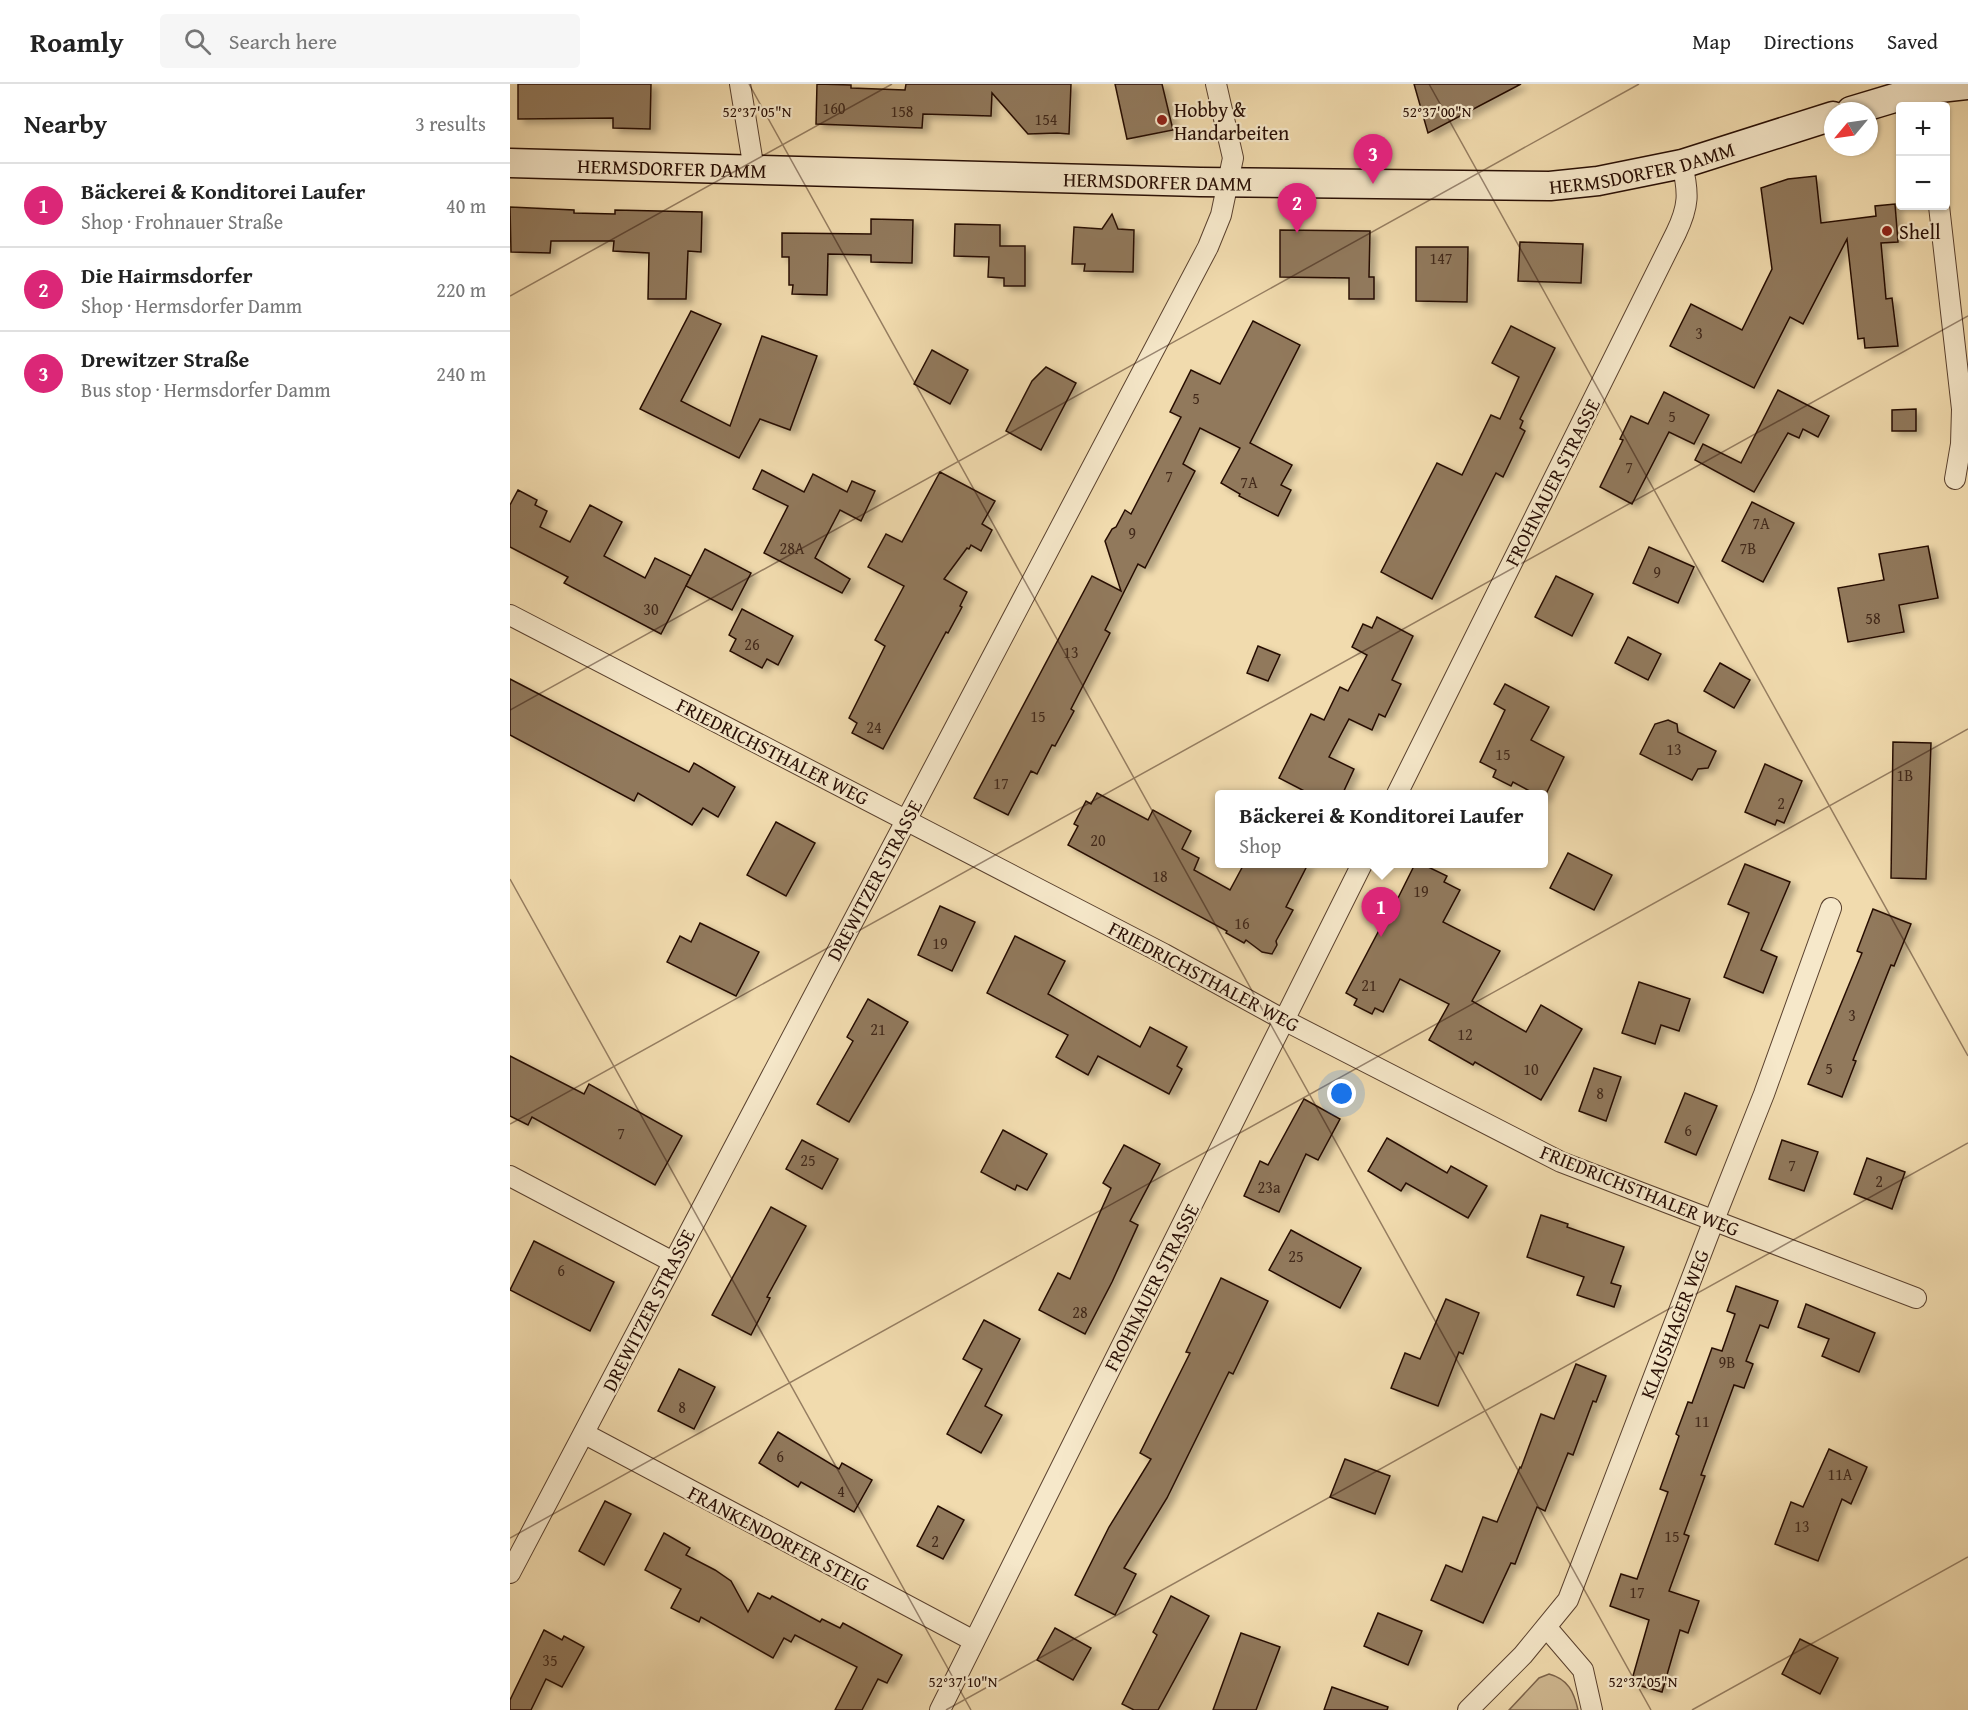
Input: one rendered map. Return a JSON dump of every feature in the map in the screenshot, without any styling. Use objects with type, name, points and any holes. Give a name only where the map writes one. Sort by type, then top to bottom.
[{"type":"main road","points":[[1878,105],[1968,85]]},
{"type":"main road","name":"HERMSDORFER DAMM","points":[[510,163],[1229,182],[1550,186],[1598,181],[1682,164],[1824,119]]},
{"type":"street","points":[[740,84],[754,170]]},
{"type":"street","name":"DREWITZER STRASSE","points":[[510,1573],[1187,290],[1221,215],[1233,158],[1216,84]]},
{"type":"street","name":"FROHNAUER STRASSE","points":[[1399,790],[1686,212],[1688,191],[1682,164]]},
{"type":"street","points":[[1940,210],[1962,409],[1961,444],[1955,479]]},
{"type":"street","name":"FRIEDRICHSTHALER WEG","points":[[510,615],[1164,954],[1284,1020],[1561,1162],[1916,1298]]},
{"type":"street","name":"FROHNAUER STRASSE","points":[[940,1710],[1360,868]]},
{"type":"street","name":"KLAUSHAGER WEG","points":[[1468,1710],[1547,1628],[1568,1600],[1764,1094],[1831,908]]},
{"type":"street","points":[[510,1176],[673,1262]]},
{"type":"street","name":"FRANKENDORFER STEIG","points":[[585,1434],[974,1641]]},
{"type":"street","points":[[1547,1628],[1583,1670],[1593,1710]]},
{"type":"shaded area","points":[[1549,1674],[1561,1679],[1569,1687],[1578,1710],[1509,1710],[1539,1678]]},
{"type":"building","points":[[518,84],[651,84],[650,129],[613,128],[613,118],[518,119]]},
{"type":"building","points":[[817,84],[905,90],[906,84],[1071,84],[1069,134],[1028,134],[992,93],[991,116],[923,114],[922,128],[816,124]]},
{"type":"building","points":[[1115,84],[1162,84],[1173,130],[1127,139]]},
{"type":"building","points":[[1414,84],[1521,84],[1428,133]]},
{"type":"building","points":[[1816,176],[1821,223],[1876,216],[1875,206],[1895,204],[1898,242],[1881,243],[1886,299],[1892,298],[1898,346],[1865,348],[1864,338],[1858,339],[1847,239],[1803,324],[1790,317],[1754,388],[1670,346],[1691,304],[1742,330],[1772,269],[1761,188],[1788,179]]},
{"type":"building","points":[[510,207],[574,210],[574,213],[615,214],[615,210],[702,212],[701,252],[688,251],[686,299],[648,299],[649,253],[613,251],[614,241],[551,241],[550,253],[511,252]]},
{"type":"building","points":[[1112,214],[1118,229],[1134,230],[1133,272],[1084,271],[1085,264],[1072,264],[1074,227],[1102,229]]},
{"type":"building","points":[[871,219],[913,220],[912,263],[871,262],[871,255],[828,254],[827,295],[792,294],[793,285],[789,285],[789,257],[782,257],[782,233],[871,234]]},
{"type":"building","points":[[955,224],[1000,225],[1000,246],[1025,246],[1025,286],[1004,286],[1004,278],[988,277],[989,257],[954,256]]},
{"type":"building","points":[[1280,230],[1370,231],[1369,277],[1374,277],[1374,299],[1349,299],[1349,278],[1280,277]]},
{"type":"building","points":[[1520,242],[1583,244],[1581,283],[1518,281]]},
{"type":"building","points":[[1416,247],[1468,247],[1467,302],[1416,301]]},
{"type":"building","points":[[691,311],[721,324],[681,401],[730,426],[762,336],[817,356],[790,430],[760,419],[739,458],[640,409]]},
{"type":"building","points":[[1253,321],[1300,345],[1250,443],[1292,465],[1281,485],[1291,490],[1278,516],[1239,496],[1240,494],[1221,483],[1240,448],[1200,428],[1183,464],[1195,471],[1145,568],[1138,564],[1105,630],[1110,633],[1071,709],[1074,711],[1055,746],[1052,745],[1037,774],[1031,771],[1008,815],[974,798],[1092,576],[1121,591],[1105,541],[1125,510],[1131,514],[1181,417],[1170,412],[1191,370],[1220,384]]},
{"type":"building","points":[[1511,326],[1555,348],[1520,419],[1523,421],[1520,428],[1525,431],[1503,477],[1496,473],[1432,599],[1381,572],[1437,463],[1462,475],[1491,415],[1500,419],[1519,377],[1492,363]]},
{"type":"building","points":[[932,350],[968,370],[950,404],[914,384]]},
{"type":"building","points":[[1046,367],[1076,383],[1041,450],[1006,431],[1032,381]]},
{"type":"building","points":[[1778,390],[1829,416],[1818,437],[1803,429],[1799,438],[1788,433],[1754,492],[1695,460],[1703,444],[1741,463]]},
{"type":"building","points":[[1664,392],[1709,415],[1694,444],[1669,432],[1632,504],[1600,487],[1623,440],[1620,439],[1631,416],[1648,424]]},
{"type":"building","points":[[1916,409],[1916,431],[1892,431],[1892,410]]},
{"type":"building","points":[[762,470],[804,492],[813,474],[847,492],[852,481],[875,491],[861,521],[840,510],[815,558],[850,579],[842,593],[764,553],[788,506],[753,489]]},
{"type":"building","points":[[940,472],[995,501],[982,524],[992,530],[981,551],[971,545],[969,549],[967,548],[944,579],[967,592],[960,606],[962,607],[948,633],[946,632],[883,749],[852,733],[857,723],[849,718],[885,646],[875,640],[904,586],[868,567],[886,534],[902,542]]},
{"type":"building","points":[[518,490],[537,500],[535,505],[547,511],[540,527],[570,542],[590,505],[622,522],[604,556],[645,578],[655,558],[691,576],[661,634],[564,583],[568,577],[510,547],[510,505]]},
{"type":"building","points":[[1752,502],[1794,523],[1763,582],[1722,561]]},
{"type":"building","points":[[1928,546],[1938,598],[1899,605],[1904,632],[1848,642],[1838,588],[1884,580],[1879,554]]},
{"type":"building","points":[[1649,547],[1694,567],[1678,603],[1633,583]]},
{"type":"building","points":[[705,549],[751,573],[732,610],[686,586]]},
{"type":"building","points":[[1556,576],[1593,594],[1572,636],[1535,617]]},
{"type":"building","points":[[742,609],[793,636],[778,665],[767,659],[762,668],[730,651],[736,639],[729,635]]},
{"type":"building","points":[[1377,617],[1413,636],[1392,680],[1401,684],[1385,717],[1379,714],[1372,730],[1349,719],[1329,757],[1354,769],[1344,790],[1302,790],[1279,778],[1311,714],[1324,720],[1340,687],[1348,691],[1367,655],[1352,647],[1363,624],[1372,628]]},
{"type":"building","points":[[1628,637],[1661,654],[1648,680],[1615,663]]},
{"type":"building","points":[[1258,646],[1280,655],[1268,681],[1247,673]]},
{"type":"building","points":[[1720,663],[1750,680],[1734,708],[1704,691]]},
{"type":"building","points":[[510,679],[689,772],[694,763],[735,787],[718,817],[703,808],[692,825],[638,793],[634,801],[510,735]]},
{"type":"building","points":[[1505,684],[1549,707],[1531,740],[1564,757],[1548,790],[1528,790],[1513,782],[1511,786],[1493,777],[1496,770],[1480,762],[1505,710],[1494,704]]},
{"type":"building","points":[[1668,720],[1677,724],[1678,732],[1716,751],[1708,768],[1698,769],[1692,780],[1640,754],[1655,724]]},
{"type":"building","points":[[1893,742],[1931,743],[1926,879],[1891,878]]},
{"type":"building","points":[[1765,764],[1802,781],[1784,823],[1777,820],[1775,825],[1745,812]]},
{"type":"building","points":[[1097,793],[1148,820],[1153,810],[1191,831],[1182,849],[1199,858],[1194,870],[1230,890],[1242,868],[1306,868],[1286,907],[1293,910],[1276,941],[1277,945],[1272,954],[1262,952],[1246,940],[1244,943],[1226,933],[1227,931],[1068,845],[1078,826],[1074,824],[1086,801],[1091,804]]},
{"type":"building","points":[[776,822],[815,843],[786,896],[747,875]]},
{"type":"building","points":[[1568,853],[1612,875],[1594,910],[1550,888]]},
{"type":"building","points":[[1745,864],[1790,882],[1761,950],[1777,957],[1763,993],[1724,977],[1749,913],[1728,904]]},
{"type":"building","points":[[1413,868],[1430,868],[1447,876],[1444,882],[1460,890],[1443,922],[1500,951],[1472,1001],[1526,1032],[1541,1005],[1582,1029],[1541,1100],[1475,1062],[1473,1065],[1429,1040],[1449,1004],[1400,979],[1383,1012],[1375,1008],[1372,1014],[1354,1005],[1357,999],[1346,993],[1385,919],[1387,920]]},
{"type":"building","points":[[940,906],[975,922],[952,971],[918,955]]},
{"type":"building","points":[[1873,909],[1911,924],[1894,966],[1891,965],[1853,1060],[1856,1061],[1842,1097],[1808,1084],[1862,953],[1857,951]]},
{"type":"building","points":[[700,923],[759,952],[736,996],[667,962],[680,936],[691,942]]},
{"type":"building","points":[[1015,936],[1065,961],[1048,994],[1140,1047],[1150,1027],[1187,1047],[1177,1066],[1182,1069],[1169,1094],[1098,1056],[1088,1075],[1056,1057],[1068,1035],[987,993]]},
{"type":"building","points":[[1639,982],[1690,999],[1679,1031],[1661,1025],[1655,1044],[1622,1033]]},
{"type":"building","points":[[868,999],[908,1022],[849,1122],[817,1104],[853,1041],[847,1037]]},
{"type":"building","points":[[510,1056],[584,1094],[589,1084],[682,1136],[655,1185],[532,1117],[528,1125],[510,1116]]},
{"type":"building","points":[[1594,1068],[1621,1077],[1606,1121],[1579,1111]]},
{"type":"building","points":[[1685,1093],[1717,1106],[1696,1155],[1665,1142]]},
{"type":"building","points":[[1304,1099],[1340,1119],[1318,1160],[1306,1154],[1279,1212],[1244,1196],[1260,1161],[1268,1165]]},
{"type":"building","points":[[1003,1130],[1047,1154],[1027,1190],[1017,1185],[1015,1190],[981,1172]]},
{"type":"building","points":[[1387,1138],[1447,1173],[1451,1166],[1487,1186],[1468,1218],[1406,1183],[1401,1191],[1368,1171]]},
{"type":"building","points":[[802,1140],[838,1159],[822,1189],[786,1169]]},
{"type":"building","points":[[1782,1140],[1818,1152],[1804,1191],[1769,1179]]},
{"type":"building","points":[[1124,1145],[1160,1164],[1130,1221],[1138,1225],[1085,1334],[1039,1310],[1058,1273],[1070,1279],[1111,1188],[1103,1183]]},
{"type":"building","points":[[1867,1158],[1905,1172],[1892,1209],[1854,1194]]},
{"type":"building","points":[[771,1207],[806,1226],[767,1297],[770,1298],[751,1335],[712,1315]]},
{"type":"building","points":[[1541,1215],[1568,1224],[1567,1227],[1624,1247],[1611,1283],[1621,1286],[1614,1307],[1577,1295],[1584,1277],[1527,1257]]},
{"type":"building","points":[[1291,1230],[1361,1268],[1340,1308],[1269,1270]]},
{"type":"building","points":[[534,1241],[614,1282],[590,1331],[510,1290]]},
{"type":"building","points":[[1221,1278],[1268,1301],[1233,1374],[1229,1372],[1167,1498],[1124,1568],[1136,1574],[1115,1615],[1075,1595],[1109,1527],[1151,1459],[1140,1453],[1190,1353],[1186,1352]]},
{"type":"building","points":[[1736,1286],[1778,1301],[1768,1328],[1760,1325],[1746,1361],[1753,1364],[1744,1388],[1734,1385],[1701,1475],[1705,1476],[1684,1534],[1689,1536],[1669,1591],[1699,1601],[1688,1633],[1680,1630],[1662,1692],[1631,1683],[1649,1620],[1610,1606],[1621,1574],[1637,1579],[1668,1492],[1660,1489],[1679,1436],[1676,1434],[1688,1402],[1692,1403],[1712,1348],[1722,1351],[1735,1314],[1727,1311]]},
{"type":"building","points":[[1446,1299],[1479,1313],[1463,1354],[1459,1352],[1438,1406],[1391,1388],[1405,1353],[1420,1359]]},
{"type":"building","points":[[1806,1304],[1875,1333],[1859,1372],[1822,1356],[1829,1339],[1798,1327]]},
{"type":"building","points":[[984,1320],[1020,1339],[985,1406],[1002,1415],[981,1453],[947,1434],[982,1369],[963,1359]]},
{"type":"building","points":[[1576,1364],[1606,1376],[1596,1402],[1593,1401],[1573,1455],[1568,1453],[1545,1511],[1537,1507],[1515,1564],[1511,1563],[1483,1623],[1431,1600],[1446,1565],[1462,1572],[1483,1517],[1497,1522],[1521,1468],[1541,1414],[1554,1419]]},
{"type":"building","points":[[679,1369],[715,1387],[694,1429],[658,1411]]},
{"type":"building","points":[[778,1432],[839,1469],[842,1463],[872,1480],[854,1512],[801,1482],[798,1487],[759,1463]]},
{"type":"building","points":[[1829,1449],[1867,1467],[1851,1504],[1842,1499],[1818,1561],[1775,1544],[1791,1502],[1803,1507]]},
{"type":"building","points":[[1345,1459],[1390,1476],[1375,1514],[1330,1497]]},
{"type":"building","points":[[605,1501],[631,1514],[604,1565],[579,1551]]},
{"type":"building","points":[[938,1506],[964,1520],[943,1559],[917,1546]]},
{"type":"building","points":[[664,1533],[690,1548],[686,1555],[731,1581],[748,1612],[758,1593],[770,1599],[772,1596],[820,1622],[822,1619],[840,1628],[843,1623],[902,1655],[887,1683],[878,1679],[862,1710],[835,1710],[857,1667],[795,1635],[791,1642],[784,1638],[773,1658],[701,1617],[699,1622],[671,1608],[681,1589],[645,1570]]},
{"type":"building","points":[[1171,1596],[1209,1616],[1158,1710],[1134,1710],[1122,1704],[1157,1635],[1153,1632]]},
{"type":"building","points":[[1378,1613],[1422,1631],[1408,1665],[1364,1646]]},
{"type":"building","points":[[1055,1628],[1091,1648],[1073,1680],[1037,1660]]},
{"type":"building","points":[[544,1630],[562,1640],[564,1636],[584,1647],[562,1687],[546,1679],[531,1710],[510,1710],[510,1700]]},
{"type":"building","points":[[1241,1633],[1280,1647],[1256,1710],[1213,1710]]},
{"type":"building","points":[[1800,1639],[1838,1658],[1820,1694],[1782,1674]]},
{"type":"building","points":[[1332,1687],[1388,1707],[1387,1710],[1324,1710]]},
{"type":"place","name":"Hobby & Handarbeiten","points":[[1162,120]]},
{"type":"place","name":"Drewitzer Straße","points":[[1373,184]]},
{"type":"place","name":"Shell","points":[[1887,231]]},
{"type":"place","name":"Die Hairmsdorfer","points":[[1297,233]]},
{"type":"place","name":"Bäckerei & Konditorei Laufer","points":[[1381,937]]}]
